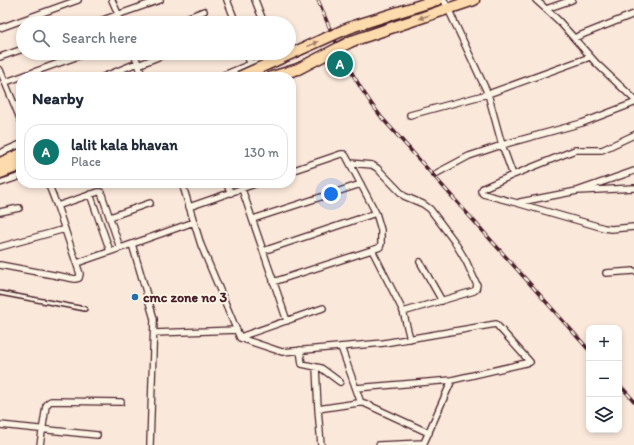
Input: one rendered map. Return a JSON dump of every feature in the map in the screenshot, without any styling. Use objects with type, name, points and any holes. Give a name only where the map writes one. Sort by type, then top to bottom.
[{"type":"highway","points":[[296,51],[354,26],[438,0]]},
{"type":"highway","points":[[288,72],[298,69],[352,41],[446,4],[474,0]]},
{"type":"highway","points":[[250,72],[277,60]]},
{"type":"highway","points":[[0,163],[16,156]]},
{"type":"highway","points":[[0,173],[16,167]]},
{"type":"street","points":[[33,16],[78,0]]},
{"type":"street","points":[[112,0],[118,14]]},
{"type":"street","points":[[113,16],[160,0]]},
{"type":"street","points":[[227,0],[233,16]]},
{"type":"street","points":[[255,0],[261,16]]},
{"type":"street","points":[[536,0],[558,20],[596,64],[634,99]]},
{"type":"street","points":[[546,9],[572,0]]},
{"type":"street","points":[[446,4],[488,94],[502,145],[514,176]]},
{"type":"street","points":[[192,16],[204,11]]},
{"type":"street","points":[[574,38],[634,14]]},
{"type":"street","points":[[0,28],[16,22]]},
{"type":"street","points":[[0,57],[16,51]]},
{"type":"street","points":[[410,115],[488,94],[590,57]]},
{"type":"street","points":[[34,72],[67,60]]},
{"type":"street","points":[[137,60],[141,72]]},
{"type":"street","points":[[116,72],[149,60]]},
{"type":"street","points":[[249,60],[251,64]]},
{"type":"street","points":[[231,72],[260,60]]},
{"type":"street","points":[[0,70],[16,103]]},
{"type":"street","points":[[6,82],[16,78]]},
{"type":"street","points":[[437,173],[470,156],[502,145],[582,122],[634,103]]},
{"type":"street","points":[[634,135],[602,150],[575,150],[481,189],[483,194],[604,228],[611,229],[634,227]]},
{"type":"street","points":[[0,153],[16,146]]},
{"type":"street","points":[[273,282],[378,248],[382,244],[376,213],[344,154],[296,169]]},
{"type":"street","points":[[350,163],[372,165],[404,196],[423,204],[430,209],[454,241],[466,261],[477,285],[474,291],[404,312]]},
{"type":"street","points":[[578,191],[634,171]]},
{"type":"street","points":[[0,183],[16,178]]},
{"type":"street","points":[[253,219],[361,184]]},
{"type":"street","points":[[0,265],[77,279],[79,278],[80,274],[77,263],[50,188]]},
{"type":"street","points":[[183,188],[201,245],[240,337],[282,352],[384,343],[496,324],[530,362],[452,380],[356,388]]},
{"type":"street","points":[[229,188],[231,192]]},
{"type":"street","points":[[517,203],[578,191],[634,188]]},
{"type":"street","points":[[189,207],[242,189],[287,321]]},
{"type":"street","points":[[57,206],[90,194],[101,192],[120,248]]},
{"type":"street","points":[[90,194],[110,251]]},
{"type":"street","points":[[110,216],[150,203]]},
{"type":"street","points":[[0,212],[19,208]]},
{"type":"street","points":[[263,251],[376,213]]},
{"type":"street","points":[[77,263],[194,222]]},
{"type":"street","points":[[0,247],[65,229]]},
{"type":"street","points":[[132,244],[154,319],[150,445]]},
{"type":"street","points":[[372,250],[404,312],[410,339]]},
{"type":"street","points":[[420,262],[442,301]]},
{"type":"street","points":[[606,273],[634,271]]},
{"type":"street","points":[[240,337],[323,308]]},
{"type":"street","points":[[154,333],[237,330]]},
{"type":"street","points":[[341,347],[361,403]]},
{"type":"street","points":[[300,350],[302,364],[324,370],[340,382]]},
{"type":"street","points":[[316,367],[321,445]]},
{"type":"street","points":[[379,445],[423,444],[452,380]]},
{"type":"street","points":[[40,445],[46,406],[49,402],[121,402]]},
{"type":"street","points":[[318,408],[361,403],[429,433]]},
{"type":"street","points":[[0,425],[97,435]]},
{"type":"lane","points":[[0,293],[84,309]]},
{"type":"railway","points":[[318,0],[347,64],[366,96],[382,118],[586,347]]},
{"type":"railway","points":[[622,387],[634,401]]},
{"type":"place","name":"lalit kala bhavan","points":[[340,64]]},
{"type":"place","name":"cmc zone no 3","points":[[135,297]]}]
